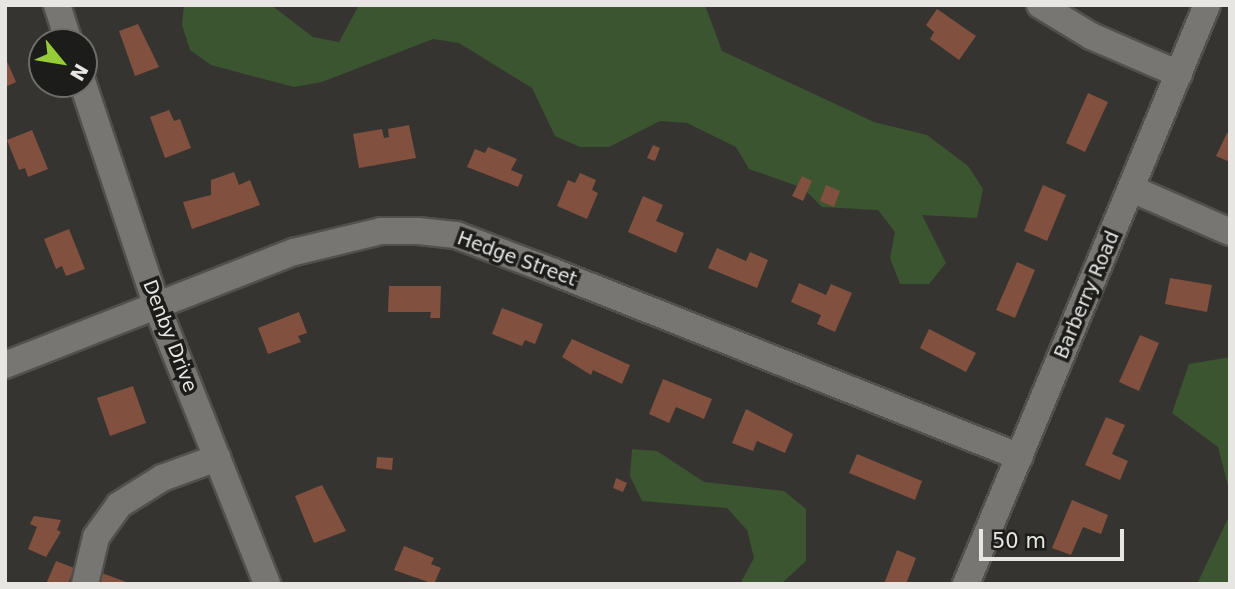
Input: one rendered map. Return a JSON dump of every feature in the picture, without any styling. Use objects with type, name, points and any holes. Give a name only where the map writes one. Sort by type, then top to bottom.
[{"type":"street","points":[[57,5],[64,28]]},
{"type":"street","points":[[1040,5],[1091,36],[1179,74]]},
{"type":"street","name":"Barberry Road","points":[[966,584],[1207,5]]},
{"type":"street","name":"Denby Drive","points":[[88,98],[157,307],[267,584]]},
{"type":"street","points":[[1132,189],[1230,232]]},
{"type":"street","name":"Hedge Street","points":[[5,365],[294,252],[381,231],[456,235],[1020,457]]},
{"type":"street","points":[[85,584],[96,537],[119,505],[162,478],[217,458]]},
{"type":"green space","points":[[184,5],[271,5],[313,37],[339,42],[359,5],[705,5],[722,51],[874,122],[927,135],[968,166],[983,189],[977,218],[922,215],[946,263],[929,284],[900,284],[890,258],[895,232],[878,210],[822,207],[803,188],[749,169],[736,147],[687,123],[660,121],[609,147],[580,147],[555,136],[532,88],[459,43],[433,39],[322,82],[294,87],[211,65],[190,50],[182,25]]},
{"type":"green space","points":[[1230,357],[1230,493],[1218,447],[1172,413],[1189,364]]},
{"type":"green space","points":[[632,449],[657,451],[704,482],[784,491],[806,509],[806,561],[781,584],[740,584],[754,558],[747,530],[727,508],[642,501],[630,476]]},
{"type":"green space","points":[[1230,514],[1230,582],[1197,584]]},
{"type":"building","points":[[937,9],[976,36],[959,60],[930,39],[934,32],[926,25]]},
{"type":"building","points":[[138,24],[159,67],[135,76],[119,31]]},
{"type":"building","points":[[5,57],[16,82],[5,87]]},
{"type":"building","points":[[1088,93],[1108,102],[1085,152],[1066,143]]},
{"type":"building","points":[[169,110],[174,121],[180,119],[191,148],[165,158],[150,117]]},
{"type":"building","points":[[409,125],[416,158],[359,168],[353,134],[382,129],[384,138],[389,137],[388,129]]},
{"type":"building","points":[[32,130],[48,169],[28,177],[25,168],[19,170],[7,140]]},
{"type":"building","points":[[1227,133],[1230,134],[1230,162],[1216,156]]},
{"type":"building","points":[[653,145],[660,148],[655,161],[647,158]]},
{"type":"building","points":[[488,147],[517,159],[511,170],[523,175],[518,187],[467,167],[475,149],[485,153]]},
{"type":"building","points":[[234,172],[239,185],[250,180],[260,205],[192,229],[183,202],[211,195],[211,180]]},
{"type":"building","points":[[580,173],[596,180],[592,190],[598,193],[587,219],[557,206],[568,180],[575,183]]},
{"type":"building","points":[[802,176],[812,181],[803,201],[792,196]]},
{"type":"building","points":[[826,185],[840,191],[834,207],[820,201]]},
{"type":"building","points":[[1043,185],[1066,195],[1047,241],[1024,231]]},
{"type":"building","points":[[643,196],[663,205],[656,221],[684,233],[676,253],[628,232]]},
{"type":"building","points":[[69,229],[85,269],[66,276],[62,266],[56,269],[44,239]]},
{"type":"building","points":[[717,248],[746,261],[750,252],[768,260],[757,288],[708,268]]},
{"type":"building","points":[[1017,262],[1035,270],[1015,318],[996,310]]},
{"type":"building","points":[[1170,278],[1212,285],[1207,312],[1165,304]]},
{"type":"building","points":[[799,283],[826,295],[831,284],[852,293],[835,332],[817,324],[821,315],[791,302]]},
{"type":"building","points":[[389,286],[441,286],[440,318],[430,318],[431,312],[388,312]]},
{"type":"building","points":[[502,308],[543,324],[535,344],[525,340],[522,346],[492,334]]},
{"type":"building","points":[[299,312],[307,333],[298,336],[301,342],[268,354],[258,328]]},
{"type":"building","points":[[929,329],[976,353],[966,372],[920,348]]},
{"type":"building","points":[[1140,335],[1159,343],[1139,391],[1119,382]]},
{"type":"building","points":[[572,339],[630,365],[622,384],[593,370],[591,375],[562,357]]},
{"type":"building","points":[[663,379],[712,399],[704,419],[676,407],[669,423],[649,414]]},
{"type":"building","points":[[133,386],[146,423],[110,436],[97,398]]},
{"type":"building","points":[[746,409],[793,434],[785,453],[757,441],[753,451],[732,443]]},
{"type":"building","points":[[1106,417],[1125,425],[1112,454],[1128,461],[1120,480],[1085,465]]},
{"type":"building","points":[[857,454],[922,481],[915,500],[849,473]]},
{"type":"building","points":[[377,457],[393,458],[392,470],[376,468]]},
{"type":"building","points":[[616,478],[627,483],[623,492],[613,488]]},
{"type":"building","points":[[322,485],[346,531],[314,543],[295,496]]},
{"type":"building","points":[[1072,500],[1108,515],[1101,534],[1083,527],[1071,555],[1052,548]]},
{"type":"building","points":[[34,516],[61,520],[57,530],[61,532],[46,557],[28,549],[37,527],[30,524]]},
{"type":"building","points":[[404,546],[434,558],[431,564],[441,568],[434,584],[394,570]]},
{"type":"building","points":[[897,550],[916,558],[906,584],[884,584]]},
{"type":"building","points":[[56,561],[74,568],[68,584],[46,584]]},
{"type":"building","points":[[99,572],[129,583],[94,584]]}]
